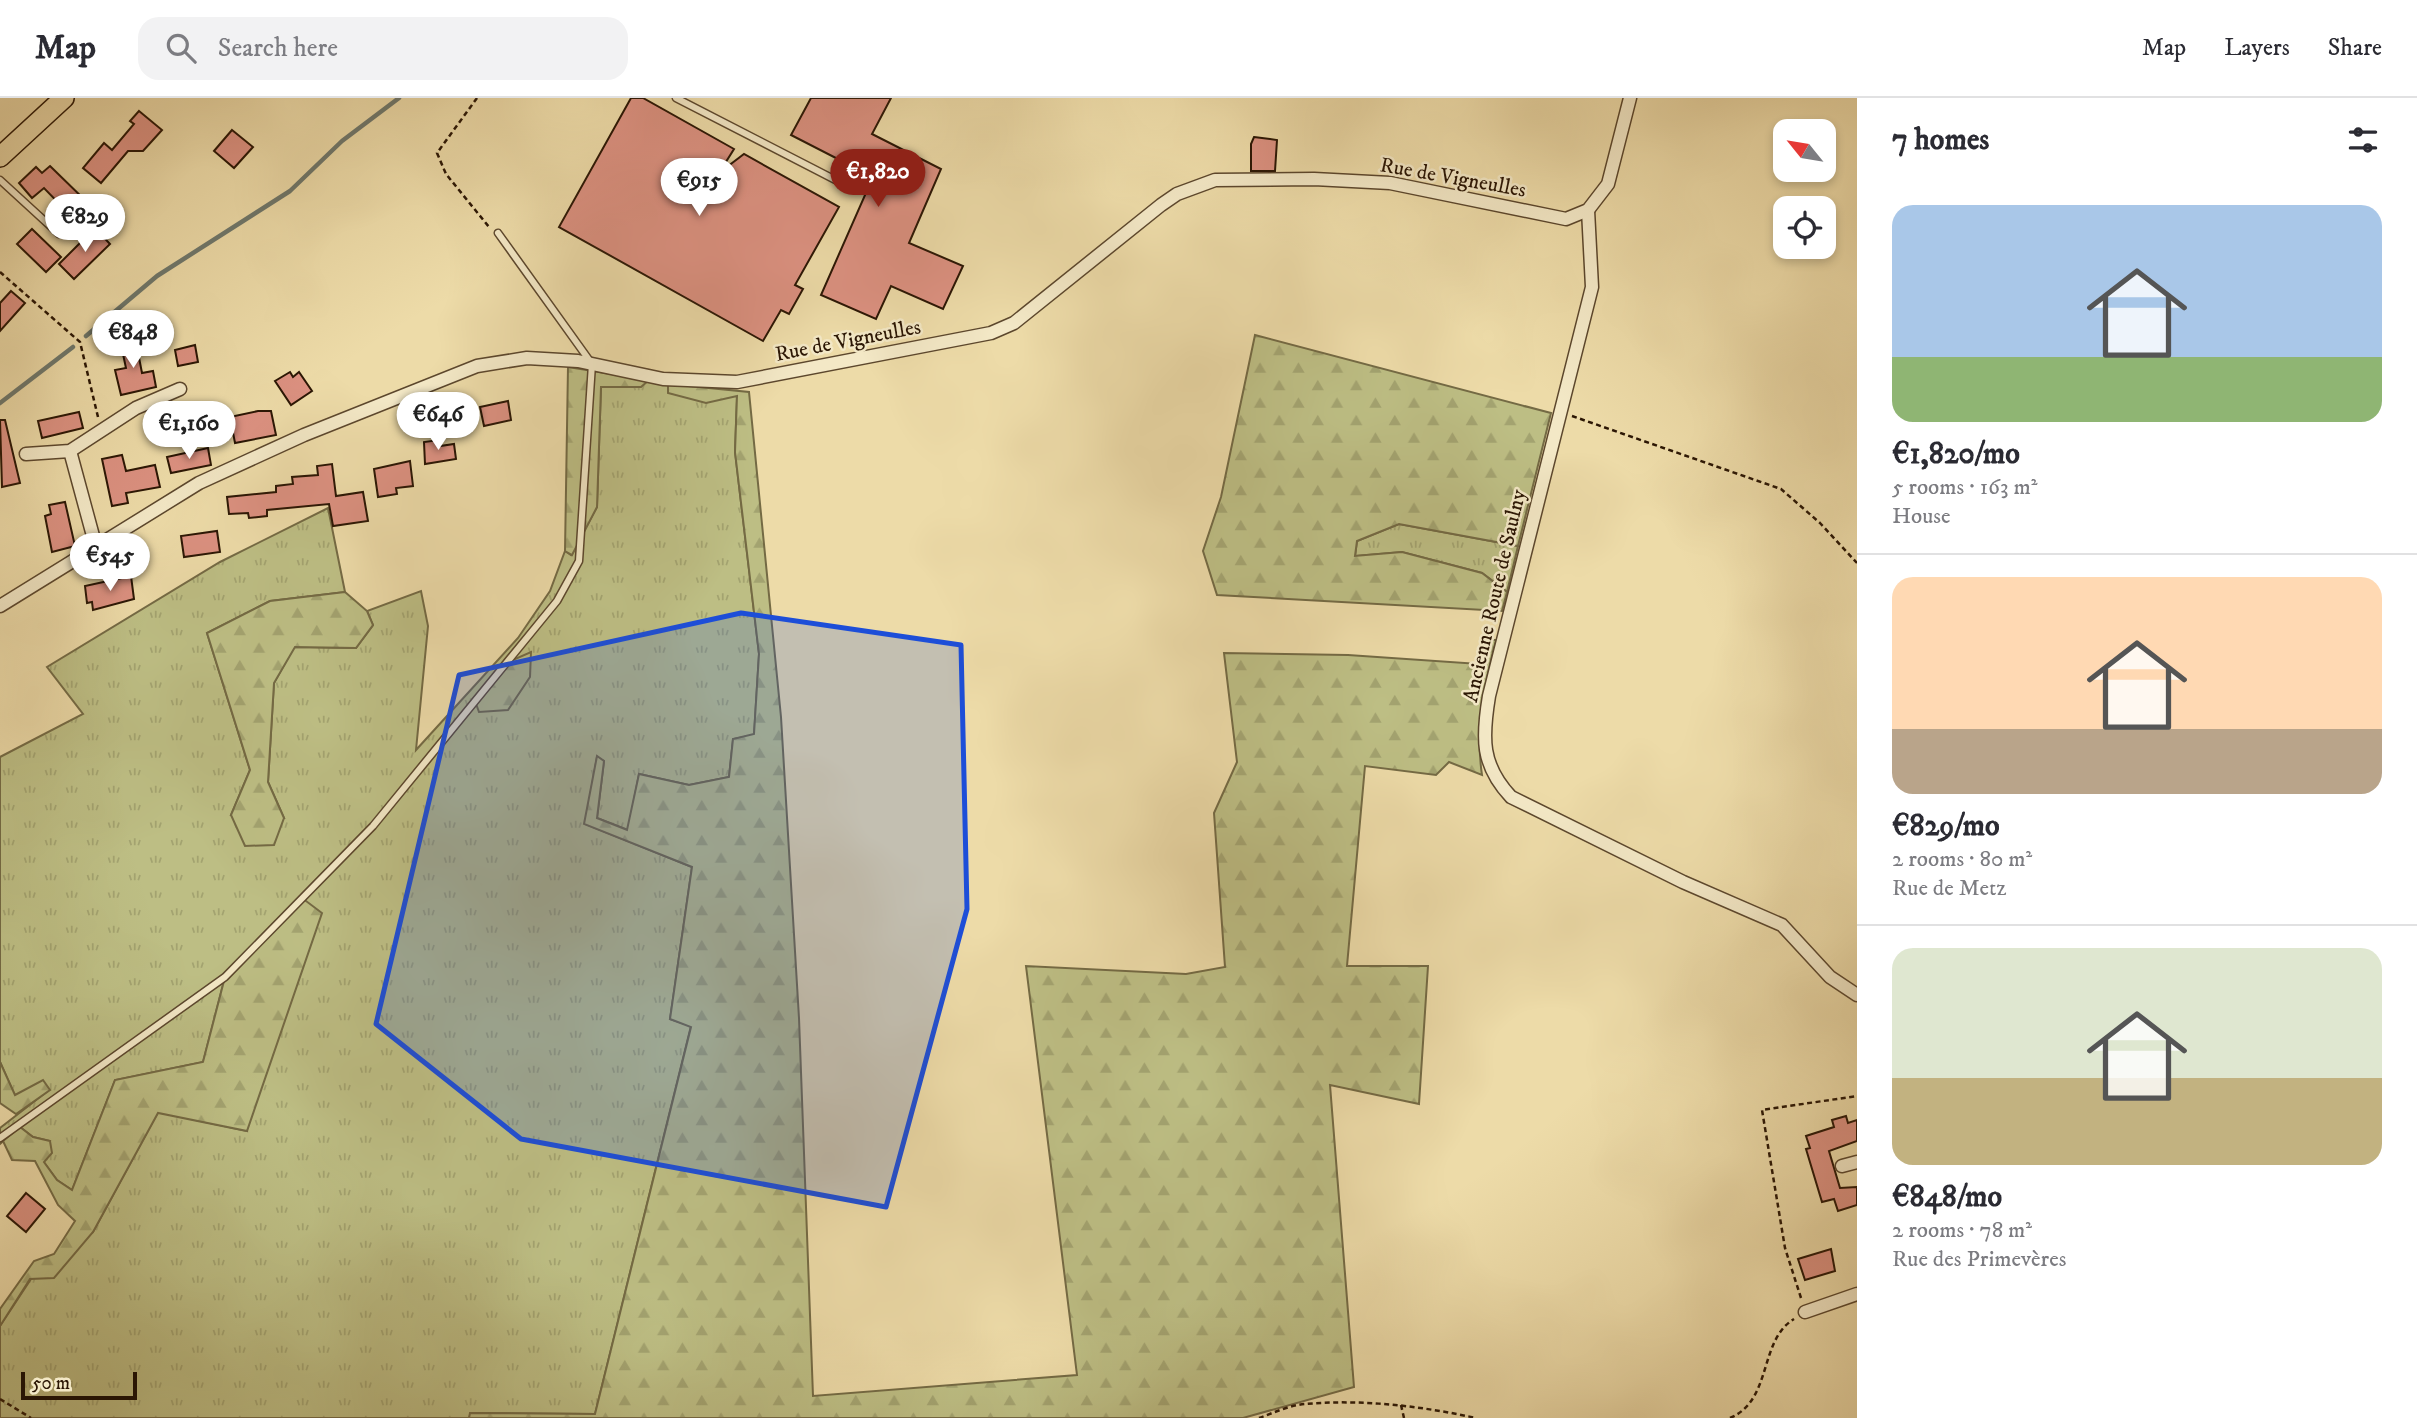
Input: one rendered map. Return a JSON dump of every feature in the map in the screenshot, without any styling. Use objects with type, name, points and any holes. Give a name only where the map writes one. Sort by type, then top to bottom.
[{"type":"main road","points":[[0,157],[64,98]]},
{"type":"street","points":[[1588,210],[1608,184],[1630,98]]},
{"type":"street","name":"Rue de Vigneulles","points":[[0,606],[199,483],[304,435],[477,366],[527,358],[592,364],[663,379],[737,382],[991,332],[1014,323],[1177,194],[1215,180],[1390,183],[1566,219],[1588,210]]},
{"type":"street","name":"Ancienne Route de Saulny","points":[[1588,210],[1592,287],[1489,696],[1484,727],[1486,756],[1494,779],[1511,797],[1545,817],[1782,925],[1830,977],[1857,995]]},
{"type":"street","points":[[26,454],[70,451],[136,408],[180,389]]},
{"type":"street","points":[[70,451],[96,547]]},
{"type":"street","points":[[1843,1166],[1857,1162]]},
{"type":"street","points":[[1805,1312],[1857,1294]]},
{"type":"lane","points":[[676,98],[853,190]]},
{"type":"lane","points":[[0,180],[59,234]]},
{"type":"lane","points":[[0,1138],[225,977],[373,826],[558,601],[579,561],[592,364],[498,233]]},
{"type":"path","points":[[477,98],[440,146],[438,160],[484,225],[498,233]]},
{"type":"path","points":[[0,272],[80,342],[101,431]]},
{"type":"path","points":[[1559,411],[1781,489],[1820,523],[1857,563]]},
{"type":"path","points":[[1730,1418],[1738,1415],[1752,1398],[1766,1373],[1772,1342],[1784,1325],[1805,1312],[1785,1248],[1762,1110],[1857,1096]]},
{"type":"path","points":[[0,1399],[31,1418]]},
{"type":"path","points":[[1259,1418],[1302,1404],[1401,1405],[1476,1418]]},
{"type":"path","points":[[1401,1405],[1404,1418]]},
{"type":"highlighted area","points":[[741,613],[961,645],[967,909],[886,1207],[521,1139],[376,1024],[459,675]]},
{"type":"green space","points":[[1255,335],[1551,413],[1518,546],[1399,524],[1357,541],[1355,556],[1402,552],[1482,573],[1507,592],[1502,611],[1217,595],[1203,551],[1221,497]]},
{"type":"green space","points":[[568,367],[649,380],[641,387],[601,387],[597,507],[572,555],[565,551]]},
{"type":"green space","points":[[649,380],[737,396],[735,452],[759,654],[754,735],[733,739],[729,777],[689,785],[639,774],[628,830],[597,818],[604,761],[597,757],[585,824],[692,867],[670,1019],[691,1026],[595,1414],[471,1413],[469,1418],[0,1418],[0,1326],[31,1279],[93,1232],[158,1112],[247,1131],[225,977],[203,1062],[115,1080],[72,1190],[57,1180],[43,1161],[50,1141],[33,1137],[20,1127],[0,1144],[0,1128],[49,1090],[15,1096],[0,1062],[0,757],[83,714],[47,667],[220,562],[328,508],[345,592],[270,601],[207,633],[250,770],[231,815],[284,818],[268,782],[274,683],[294,647],[356,648],[373,625],[367,611],[421,591],[428,626],[416,750],[518,638],[550,591],[565,551],[571,555],[597,507],[601,387],[640,387]]},
{"type":"green space","points":[[668,384],[749,392],[781,717],[799,1018],[813,1396],[1077,1375],[1026,966],[1186,974],[1225,967],[1214,813],[1237,762],[1224,653],[1348,655],[1479,664],[1486,640],[1496,640],[1480,724],[1482,775],[1449,762],[1436,775],[1365,766],[1347,966],[1428,966],[1419,1104],[1330,1085],[1354,1387],[1243,1418],[469,1418],[470,1413],[595,1414],[691,1027],[670,1019],[692,867],[584,824],[597,756],[604,761],[597,818],[627,830],[639,774],[689,785],[729,777],[733,739],[754,734],[759,654],[735,452],[737,396],[706,403],[668,393]]},
{"type":"green space","points":[[1399,524],[1518,546],[1507,592],[1482,573],[1402,552],[1355,556],[1357,541]]},
{"type":"green space","points":[[345,592],[367,611],[373,625],[356,648],[295,647],[274,683],[268,782],[284,818],[274,845],[245,846],[231,815],[250,770],[207,633],[270,601]]},
{"type":"green space","points":[[531,652],[530,677],[508,710],[479,712],[475,701],[506,663]]},
{"type":"green space","points":[[302,898],[322,913],[247,1131],[158,1113],[93,1232],[54,1278],[30,1279],[0,1326],[0,1309],[34,1261],[54,1254],[75,1221],[58,1205],[35,1161],[12,1160],[3,1141],[20,1127],[33,1137],[50,1141],[52,1153],[44,1162],[57,1180],[72,1190],[115,1080],[203,1062],[225,977]]},
{"type":"green space","points":[[0,1062],[15,1095],[43,1080],[50,1090],[16,1114],[0,1103]]},
{"type":"building","points":[[631,98],[643,98],[734,149],[719,173],[744,154],[839,207],[795,285],[803,289],[789,314],[781,310],[763,341],[559,227]]},
{"type":"building","points":[[811,98],[891,98],[872,134],[941,169],[909,243],[963,266],[943,309],[891,286],[876,319],[821,295],[873,177],[791,135]]},
{"type":"building","points":[[139,111],[162,130],[143,151],[128,151],[101,183],[83,168],[104,143],[112,150],[134,124],[130,121]]},
{"type":"building","points":[[232,130],[253,147],[234,168],[214,151]]},
{"type":"building","points":[[1254,137],[1277,140],[1275,171],[1251,171],[1251,144]]},
{"type":"building","points":[[50,166],[89,204],[74,219],[44,188],[32,198],[19,183],[36,167],[42,173]]},
{"type":"building","points":[[95,228],[110,244],[74,279],[59,264]]},
{"type":"building","points":[[32,229],[61,257],[46,272],[17,244]]},
{"type":"building","points":[[11,291],[25,303],[0,331],[0,303]]},
{"type":"building","points":[[135,337],[142,373],[153,371],[156,387],[121,395],[115,370],[126,368],[120,340]]},
{"type":"building","points":[[195,345],[198,362],[178,366],[175,350]]},
{"type":"building","points":[[290,372],[293,377],[299,372],[312,391],[291,405],[275,381]]},
{"type":"building","points":[[508,401],[511,420],[484,426],[480,407]]},
{"type":"building","points":[[271,411],[276,435],[235,443],[230,417]]},
{"type":"building","points":[[79,412],[83,428],[42,438],[38,421]]},
{"type":"building","points":[[0,420],[5,420],[20,483],[2,487]]},
{"type":"building","points":[[439,440],[440,446],[454,444],[456,459],[425,464],[424,442]]},
{"type":"building","points":[[208,448],[211,465],[171,473],[167,457]]},
{"type":"building","points":[[122,455],[126,471],[155,465],[160,487],[126,493],[128,503],[112,506],[102,459]]},
{"type":"building","points":[[410,461],[413,486],[396,488],[397,494],[378,497],[374,469]]},
{"type":"building","points":[[332,464],[336,496],[363,492],[368,521],[333,526],[329,504],[267,510],[267,516],[249,518],[248,513],[229,514],[227,497],[276,492],[276,486],[293,484],[292,477],[318,475],[317,466]]},
{"type":"building","points":[[65,502],[75,546],[52,552],[45,516],[51,514],[49,505]]},
{"type":"building","points":[[217,531],[220,552],[184,557],[181,536]]},
{"type":"building","points":[[131,576],[134,599],[93,610],[92,602],[87,603],[85,586]]},
{"type":"building","points":[[1846,1116],[1848,1123],[1857,1120],[1857,1141],[1829,1151],[1840,1188],[1857,1187],[1857,1205],[1838,1211],[1834,1199],[1822,1202],[1806,1149],[1810,1148],[1806,1136],[1834,1127],[1832,1120]]},
{"type":"building","points":[[26,1193],[45,1209],[26,1232],[7,1216]]},
{"type":"building","points":[[1831,1249],[1835,1271],[1805,1280],[1798,1259]]},
{"type":"waterway","points":[[86,336],[157,276],[290,191],[342,141],[399,98]]},
{"type":"waterway","points":[[0,403],[73,347]]}]
